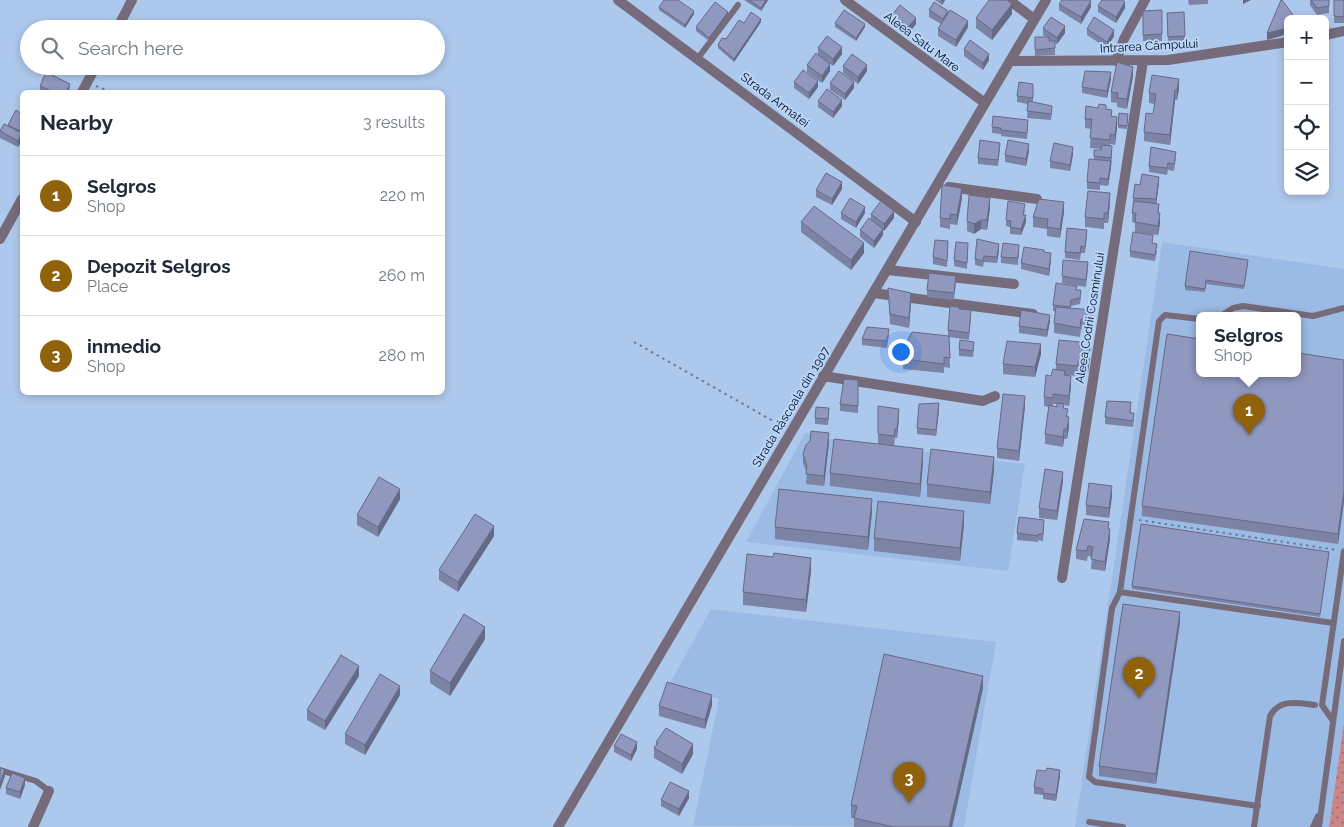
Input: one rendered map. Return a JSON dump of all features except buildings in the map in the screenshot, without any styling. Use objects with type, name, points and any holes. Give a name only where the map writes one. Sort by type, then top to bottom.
[{"type":"street","points":[[122,20],[132,0]]},
{"type":"street","name":"Strada Armatei","points":[[618,0],[916,222]]},
{"type":"street","name":"Aleea Satu Mare","points":[[845,0],[985,103]]},
{"type":"street","points":[[1009,0],[1034,19]]},
{"type":"street","name":"Strada Răscoala din 1907","points":[[558,827],[1046,0]]},
{"type":"street","points":[[1116,62],[1124,38],[1145,0]]},
{"type":"street","points":[[1329,34],[1344,31]]},
{"type":"street","name":"Intrarea Câmpului","points":[[1010,62],[1143,61],[1199,57],[1284,43]]},
{"type":"street","name":"Aleea Codrii Cosminului","points":[[1062,578],[1143,61]]},
{"type":"street","points":[[83,90],[91,75]]},
{"type":"street","points":[[937,186],[1037,199]]},
{"type":"street","points":[[0,239],[20,203]]},
{"type":"street","points":[[888,270],[1014,284]]},
{"type":"street","points":[[873,293],[1047,315]]},
{"type":"street","points":[[823,376],[983,400],[995,396]]},
{"type":"street","points":[[33,827],[49,791]]},
{"type":"lane","points":[[698,58],[738,6]]},
{"type":"lane","points":[[1226,312],[1233,308],[1243,306],[1285,312]]},
{"type":"lane","points":[[1301,314],[1313,316],[1344,308]]},
{"type":"lane","points":[[1196,319],[1165,315],[1159,321],[1120,592],[1112,608],[1089,773],[1091,780],[1258,806]]},
{"type":"lane","points":[[1333,721],[1322,705],[1344,551]]},
{"type":"lane","points":[[1120,592],[1333,624]]},
{"type":"lane","points":[[1319,827],[1344,641]]},
{"type":"lane","points":[[1254,827],[1270,716],[1278,706],[1284,704],[1315,705]]},
{"type":"lane","points":[[0,770],[36,781],[49,791]]},
{"type":"lane","points":[[1313,827],[1322,808]]},
{"type":"lane","points":[[1089,822],[1123,827]]},
{"type":"path","points":[[87,82],[107,90]]},
{"type":"path","points":[[634,342],[791,430]]},
{"type":"path","points":[[1130,519],[1344,551]]},
{"type":"shaded area","points":[[1162,242],[1344,269],[1344,723],[1329,827],[1075,827]]},
{"type":"shaded area","points":[[805,433],[838,441],[1025,464],[1008,571],[746,542]]},
{"type":"shaded area","points":[[711,609],[996,642],[964,827],[693,826],[719,699],[669,685]]},
{"type":"shaded area","points":[[1344,723],[1344,827],[1329,827]]},
{"type":"place","name":"Selgros","points":[[1249,435]]},
{"type":"place","name":"Depozit Selgros","points":[[1139,698]]},
{"type":"place","name":"inmedio","points":[[909,803]]}]
